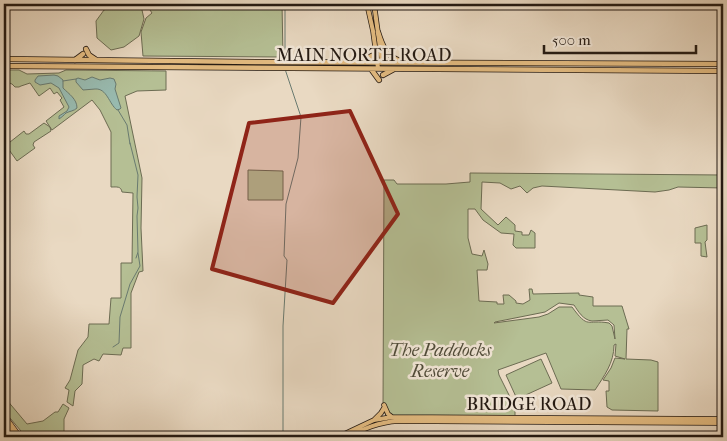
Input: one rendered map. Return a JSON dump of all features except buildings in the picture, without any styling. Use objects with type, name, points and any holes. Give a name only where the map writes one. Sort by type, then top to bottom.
[{"type":"highway","points":[[378,32],[383,47],[388,54],[396,60],[406,63]]},
{"type":"highway","points":[[86,49],[90,56],[98,60]]},
{"type":"highway","points":[[73,60],[83,54]]},
{"type":"highway","points":[[359,62],[376,54]]},
{"type":"highway","name":"MAIN NORTH ROAD","points":[[4,59],[406,63],[722,63]]},
{"type":"highway","points":[[74,66],[85,60],[90,64],[101,66]]},
{"type":"highway","points":[[239,62],[245,65],[246,68],[258,62]]},
{"type":"highway","name":"MAIN NORTH ROAD","points":[[4,66],[723,71]]},
{"type":"highway","points":[[370,68],[379,80]]},
{"type":"highway","points":[[383,75],[395,69]]},
{"type":"main road","points":[[367,4],[376,54],[380,62]]},
{"type":"main road","points":[[374,4],[380,62],[378,68]]},
{"type":"main road","points":[[374,420],[384,407],[392,417]]},
{"type":"main road","points":[[4,415],[20,437]]},
{"type":"main road","name":"BRIDGE ROAD","points":[[338,437],[374,420],[392,417],[723,421]]},
{"type":"main road","name":"BRIDGE ROAD","points":[[346,437],[384,422],[450,419]]},
{"type":"main road","points":[[4,421],[16,437]]},
{"type":"highlighted area","points":[[350,111],[398,214],[333,303],[212,269],[249,123]]},
{"type":"green space","points":[[118,4],[136,4],[142,10],[144,19],[139,36],[124,47],[111,50],[97,38],[96,21],[104,10]]},
{"type":"green space","points":[[146,4],[282,4],[283,57],[143,56],[141,32],[146,18],[152,13]]},
{"type":"green space","points":[[4,70],[19,70],[27,74],[59,73],[66,70],[166,71],[166,90],[137,91],[125,96],[142,178],[141,228],[143,271],[139,272],[131,293],[131,348],[123,348],[121,355],[103,354],[99,361],[94,359],[83,365],[82,384],[75,391],[73,406],[67,402],[69,390],[65,388],[70,380],[78,350],[88,337],[89,324],[109,324],[111,298],[121,298],[121,263],[132,263],[133,193],[122,192],[120,188],[111,187],[111,132],[100,110],[92,100],[52,130],[46,121],[64,107],[60,100],[62,98],[57,92],[54,94],[50,88],[39,96],[30,83],[15,87],[4,81]]},
{"type":"green space","points":[[44,123],[50,127],[51,131],[34,142],[35,148],[17,161],[5,146],[24,131],[26,134],[29,134]]},
{"type":"green space","points":[[248,170],[283,171],[283,200],[248,200]]},
{"type":"green space","name":"The Paddocks Reserve","points":[[470,173],[723,175],[723,188],[678,187],[655,192],[542,186],[533,188],[527,193],[520,186],[511,189],[500,183],[482,182],[481,209],[498,225],[506,217],[515,225],[515,231],[522,232],[522,235],[529,235],[531,230],[535,233],[535,248],[516,248],[513,245],[514,234],[501,233],[483,220],[475,209],[468,209],[468,238],[472,254],[482,256],[484,250],[488,264],[487,270],[477,270],[479,301],[504,304],[503,295],[509,295],[516,303],[523,304],[530,300],[529,289],[532,289],[533,294],[579,293],[579,295],[593,297],[593,306],[622,306],[629,329],[627,329],[626,359],[658,362],[658,411],[612,410],[607,407],[606,391],[609,391],[609,381],[603,380],[615,358],[625,359],[615,356],[616,344],[614,345],[614,352],[608,369],[595,390],[561,389],[546,353],[498,370],[515,407],[515,417],[387,417],[383,408],[384,180],[394,180],[397,184],[470,182]],"holes":[[[559,303],[574,305],[586,319],[592,321],[608,320],[614,325],[615,339],[612,326],[609,323],[585,321],[572,307],[559,307],[539,317],[494,323],[545,312]]]},
{"type":"green space","points":[[707,225],[707,240],[705,242],[707,257],[701,256],[701,243],[695,243],[695,228]]},
{"type":"green space","points":[[541,359],[552,383],[517,399],[506,375]]},
{"type":"green space","points":[[6,399],[27,424],[43,421],[55,412],[58,412],[63,404],[69,408],[64,419],[64,437],[26,437],[5,412],[4,401]]},
{"type":"water","points":[[54,75],[63,80],[63,88],[77,105],[76,109],[66,113],[59,119],[59,116],[67,111],[69,107],[59,88],[51,83],[40,85],[35,82],[38,76]]},
{"type":"water","points":[[92,77],[100,80],[114,79],[120,109],[117,110],[108,97],[99,89],[83,90],[76,82],[78,78],[85,80]]},
{"type":"waterway","points":[[285,4],[285,60]]},
{"type":"waterway","points":[[283,437],[283,326],[287,260],[284,256],[286,204],[298,158],[301,117],[285,69]]},
{"type":"waterway","points":[[63,81],[76,79]]},
{"type":"waterway","points":[[118,110],[127,125],[130,144]]},
{"type":"waterway","points":[[130,143],[138,175],[138,252],[136,258]]},
{"type":"waterway","points":[[113,347],[119,343],[120,317],[130,284],[140,266],[138,253]]}]
